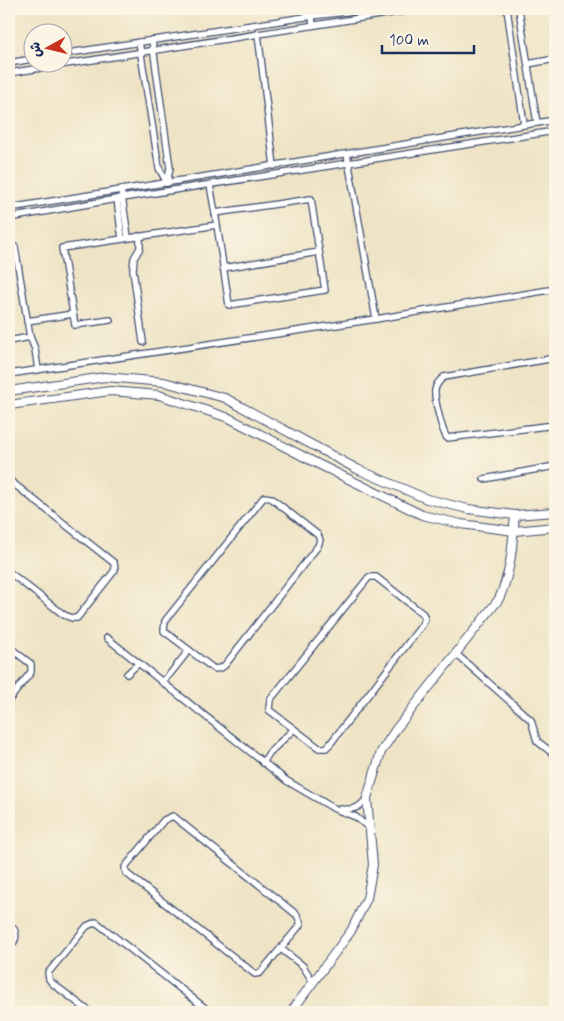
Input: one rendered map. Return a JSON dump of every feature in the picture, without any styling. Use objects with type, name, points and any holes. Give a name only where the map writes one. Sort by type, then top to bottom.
[{"type":"street","points":[[72,52],[311,12],[370,9]]},
{"type":"street","points":[[9,73],[418,9]]},
{"type":"street","points":[[507,9],[524,124]]},
{"type":"street","points":[[519,9],[537,123]]},
{"type":"street","points":[[324,11],[326,23]]},
{"type":"street","points":[[311,12],[313,25]]},
{"type":"street","points":[[258,34],[274,166]]},
{"type":"street","points":[[152,40],[170,168],[167,183]]},
{"type":"street","points":[[140,42],[159,168],[167,183]]},
{"type":"street","points":[[528,64],[555,59]]},
{"type":"street","points":[[9,63],[22,61]]},
{"type":"street","points":[[9,208],[555,120]]},
{"type":"street","points":[[9,218],[555,131]]},
{"type":"street","points":[[347,154],[376,319]]},
{"type":"street","points":[[210,185],[229,305],[325,290],[311,199],[215,213]]},
{"type":"street","points":[[122,189],[120,199],[125,238]]},
{"type":"street","points":[[110,320],[75,326],[62,248],[217,225]]},
{"type":"street","points":[[138,236],[140,248],[134,258],[134,270],[143,342]]},
{"type":"street","points":[[9,248],[15,247],[27,321],[38,370]]},
{"type":"street","points":[[223,268],[319,252]]},
{"type":"street","points":[[9,374],[376,319],[555,289]]},
{"type":"street","points":[[27,321],[73,314]]},
{"type":"street","points":[[9,341],[30,337]]},
{"type":"street","points":[[555,358],[444,377],[435,389],[443,432],[447,438],[555,425]]},
{"type":"street","points":[[9,391],[104,377],[164,382],[225,398],[358,469],[427,499],[468,509],[514,515],[555,512]]},
{"type":"street","points":[[9,405],[110,391],[159,395],[229,418],[318,464],[422,514],[461,524],[514,531],[555,527]]},
{"type":"street","points":[[484,479],[555,466]]},
{"type":"street","points":[[9,480],[116,566],[115,570],[77,618],[64,615],[9,572]]},
{"type":"street","points":[[264,498],[271,498],[318,535],[320,540],[318,546],[221,668],[214,669],[189,650],[164,631],[165,621],[264,498]]},
{"type":"street","points":[[291,1012],[351,931],[367,898],[372,865],[367,798],[381,752],[396,729],[499,599],[512,559],[514,515]]},
{"type":"street","points":[[369,577],[376,577],[423,614],[425,619],[422,625],[326,748],[319,748],[294,729],[269,710],[270,700],[369,577]]},
{"type":"street","points":[[107,638],[287,781],[335,809],[356,817],[369,828]]},
{"type":"street","points":[[9,647],[31,664],[32,672],[9,700]]},
{"type":"street","points":[[162,682],[189,650]]},
{"type":"street","points":[[455,653],[531,720],[537,741],[555,755]]},
{"type":"street","points":[[127,674],[139,664]]},
{"type":"street","points":[[263,762],[294,729]]},
{"type":"street","points":[[335,809],[354,809],[360,807],[367,798]]},
{"type":"street","points":[[174,816],[297,915],[300,924],[281,949],[264,971],[256,974],[129,877],[125,867],[164,820],[174,816]]},
{"type":"street","points":[[90,1012],[52,983],[48,979],[48,973],[87,926],[96,922],[210,1012]]},
{"type":"street","points":[[9,926],[15,930],[16,937],[13,944],[9,946]]},
{"type":"street","points":[[281,949],[303,966],[313,982]]}]
